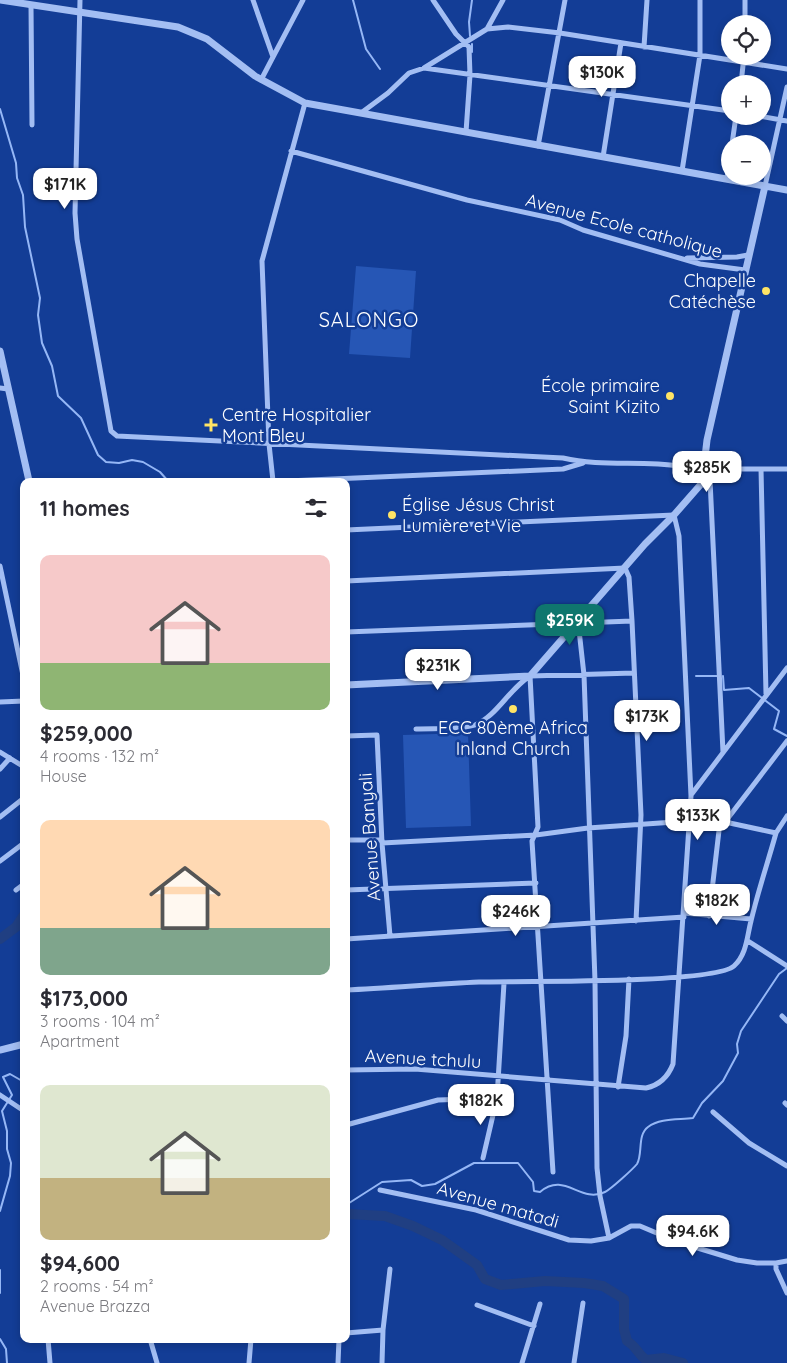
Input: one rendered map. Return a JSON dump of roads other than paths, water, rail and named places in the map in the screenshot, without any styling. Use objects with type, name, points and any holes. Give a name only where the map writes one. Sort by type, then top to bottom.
[{"type":"street","points":[[0,0],[178,27],[194,32],[207,39],[260,80],[305,103],[721,177]]},
{"type":"street","points":[[80,0],[78,11],[76,230],[111,431],[117,436],[563,458],[583,462],[680,466],[705,472],[714,468],[787,469]]},
{"type":"street","points":[[252,0],[273,57]]},
{"type":"street","points":[[260,80],[303,0]]},
{"type":"street","points":[[433,0],[456,34],[469,48],[470,75],[466,132]]},
{"type":"street","points":[[360,113],[388,93],[409,73],[424,68],[487,29],[504,0]]},
{"type":"street","points":[[538,146],[565,0]]},
{"type":"street","points":[[644,47],[647,0]]},
{"type":"street","points":[[682,171],[700,55],[700,0]]},
{"type":"street","points":[[745,0],[745,15]]},
{"type":"street","points":[[31,5],[32,125]]},
{"type":"street","points":[[487,29],[508,27],[560,33],[644,47],[721,57]]},
{"type":"street","points":[[603,157],[621,43]]},
{"type":"street","points":[[770,65],[787,69]]},
{"type":"street","points":[[424,68],[612,96],[721,110]]},
{"type":"street","points":[[416,730],[473,726],[483,721],[521,681],[530,676],[645,544],[702,483],[705,472],[707,440],[787,87]]},
{"type":"street","points":[[273,478],[269,444],[262,260],[305,103]]},
{"type":"street","points":[[771,118],[787,121]]},
{"type":"street","name":"Avenue Ecole catholique","points":[[291,151],[476,202],[560,220],[583,230],[700,264],[745,270]]},
{"type":"street","points":[[760,185],[787,190]]},
{"type":"street","points":[[682,258],[748,255]]},
{"type":"street","points":[[0,351],[4,389],[28,478]]},
{"type":"street","points":[[350,478],[563,469],[583,462]]},
{"type":"street","points":[[760,469],[764,696]]},
{"type":"street","points":[[705,472],[710,480],[722,752]]},
{"type":"street","points":[[350,530],[674,515]]},
{"type":"street","points":[[674,515],[679,536],[691,796],[680,977]]},
{"type":"street","points":[[0,566],[20,661]]},
{"type":"street","points":[[350,580],[625,568]]},
{"type":"street","points":[[625,568],[629,577],[632,621],[641,814],[639,824],[636,921]]},
{"type":"street","points":[[350,632],[632,621]]},
{"type":"street","points":[[576,622],[580,630],[584,675],[595,981],[597,1168],[600,1196],[609,1238],[631,1226],[640,1226],[714,1254],[757,1263],[787,1261]]},
{"type":"street","points":[[691,796],[764,696],[787,668]]},
{"type":"street","points":[[350,684],[634,673]]},
{"type":"street","points":[[530,676],[538,827],[532,841],[539,926],[553,1172]]},
{"type":"street","points":[[0,702],[20,701]]},
{"type":"street","name":"Avenue Banyali","points":[[350,736],[377,735],[382,842],[390,936]]},
{"type":"street","points":[[709,916],[722,822],[787,741]]},
{"type":"street","points":[[0,752],[20,764]]},
{"type":"street","points":[[0,769],[10,758]]},
{"type":"street","points":[[0,817],[20,801]]},
{"type":"street","points":[[350,990],[680,977],[726,972],[740,958],[748,941],[751,919],[776,833],[787,816]]},
{"type":"street","points":[[350,840],[382,842],[536,835],[588,828],[689,821],[722,822],[776,833]]},
{"type":"street","points":[[0,862],[20,846]]},
{"type":"street","points":[[350,890],[536,883]]},
{"type":"street","points":[[16,890],[20,887]]},
{"type":"street","points":[[350,939],[636,921],[684,915],[751,919]]},
{"type":"street","points":[[748,941],[786,966]]},
{"type":"street","name":"Avenue tchulu","points":[[350,1070],[415,1069],[618,1087],[646,1088],[655,1086],[668,1076],[673,1064],[680,977]]},
{"type":"street","points":[[618,1087],[626,1036],[629,979]]},
{"type":"street","points":[[483,1158],[497,1098],[504,983]]},
{"type":"street","points":[[782,1016],[787,1021]]},
{"type":"street","points":[[0,1050],[20,1045]]},
{"type":"street","points":[[0,1095],[20,1109]]},
{"type":"street","points":[[350,1123],[438,1100],[497,1098]]},
{"type":"street","points":[[713,1112],[749,1143],[787,1166]]},
{"type":"street","name":"Avenue matadi","points":[[380,1190],[476,1210],[569,1240],[591,1241],[609,1238]]},
{"type":"street","points":[[776,1263],[776,1269],[787,1293]]},
{"type":"street","points":[[382,1363],[382,1330],[390,1269]]},
{"type":"street","points":[[574,1363],[583,1303]]},
{"type":"street","points":[[522,1363],[540,1304]]},
{"type":"street","points":[[477,1306],[534,1326]]},
{"type":"street","points":[[350,1333],[382,1330]]},
{"type":"street","points":[[48,1343],[50,1363]]},
{"type":"street","points":[[151,1343],[158,1363]]},
{"type":"street","points":[[249,1363],[251,1343]]},
{"type":"street","points":[[338,1363],[339,1343]]},
{"type":"waterway","points":[[353,0],[366,49],[380,69]]},
{"type":"waterway","points":[[470,36],[469,22],[472,0]]},
{"type":"waterway","points":[[472,44],[472,52]]},
{"type":"waterway","points":[[0,109],[16,163],[17,178],[23,195],[25,227],[40,298],[38,315],[42,343],[52,366],[58,396],[81,418],[98,455],[106,462],[119,463],[132,460],[143,462],[160,472],[165,478]]},
{"type":"waterway","points":[[696,676],[717,676]]},
{"type":"waterway","points":[[723,676],[724,690],[749,688],[779,711],[774,729],[787,736]]},
{"type":"waterway","points":[[0,939],[16,927],[20,921]]},
{"type":"waterway","points":[[350,1202],[382,1182],[411,1180],[422,1186],[435,1184],[474,1163],[518,1163],[533,1182],[534,1191],[540,1192],[549,1186],[557,1185],[588,1194],[596,1195],[605,1192],[637,1164],[642,1135],[648,1127],[658,1122],[693,1118],[702,1103],[723,1081],[738,1053],[737,1044],[741,1031],[779,974],[787,968]]},
{"type":"waterway","points":[[0,1211],[10,1176],[11,1163],[7,1149],[7,1131],[2,1111],[12,1095],[3,1077],[10,1074],[20,1080]]},
{"type":"waterway","points":[[350,1214],[385,1216],[413,1226],[442,1240],[477,1265],[485,1279],[501,1285],[545,1281],[603,1286],[624,1299],[624,1329],[627,1341],[633,1345],[643,1358],[646,1360],[664,1358],[683,1363]]},
{"type":"waterway","points":[[0,1270],[0,1293]]},
{"type":"waterway","points":[[0,1339],[6,1349],[7,1363]]},
{"type":"place","name":"Chapelle Catéchèse","points":[[766,291]]},
{"type":"place","name":"École primaire Saint Kizito","points":[[670,396]]},
{"type":"place","name":"Centre Hospitalier Mont Bleu","points":[[211,425]]},
{"type":"place","name":"Église Jésus Christ Lumière et Vie","points":[[392,515]]},
{"type":"place","name":"ECC 80ème Africa Inland Church","points":[[513,709]]},
{"type":"district","name":"SALONGO","points":[[369,320]]}]
